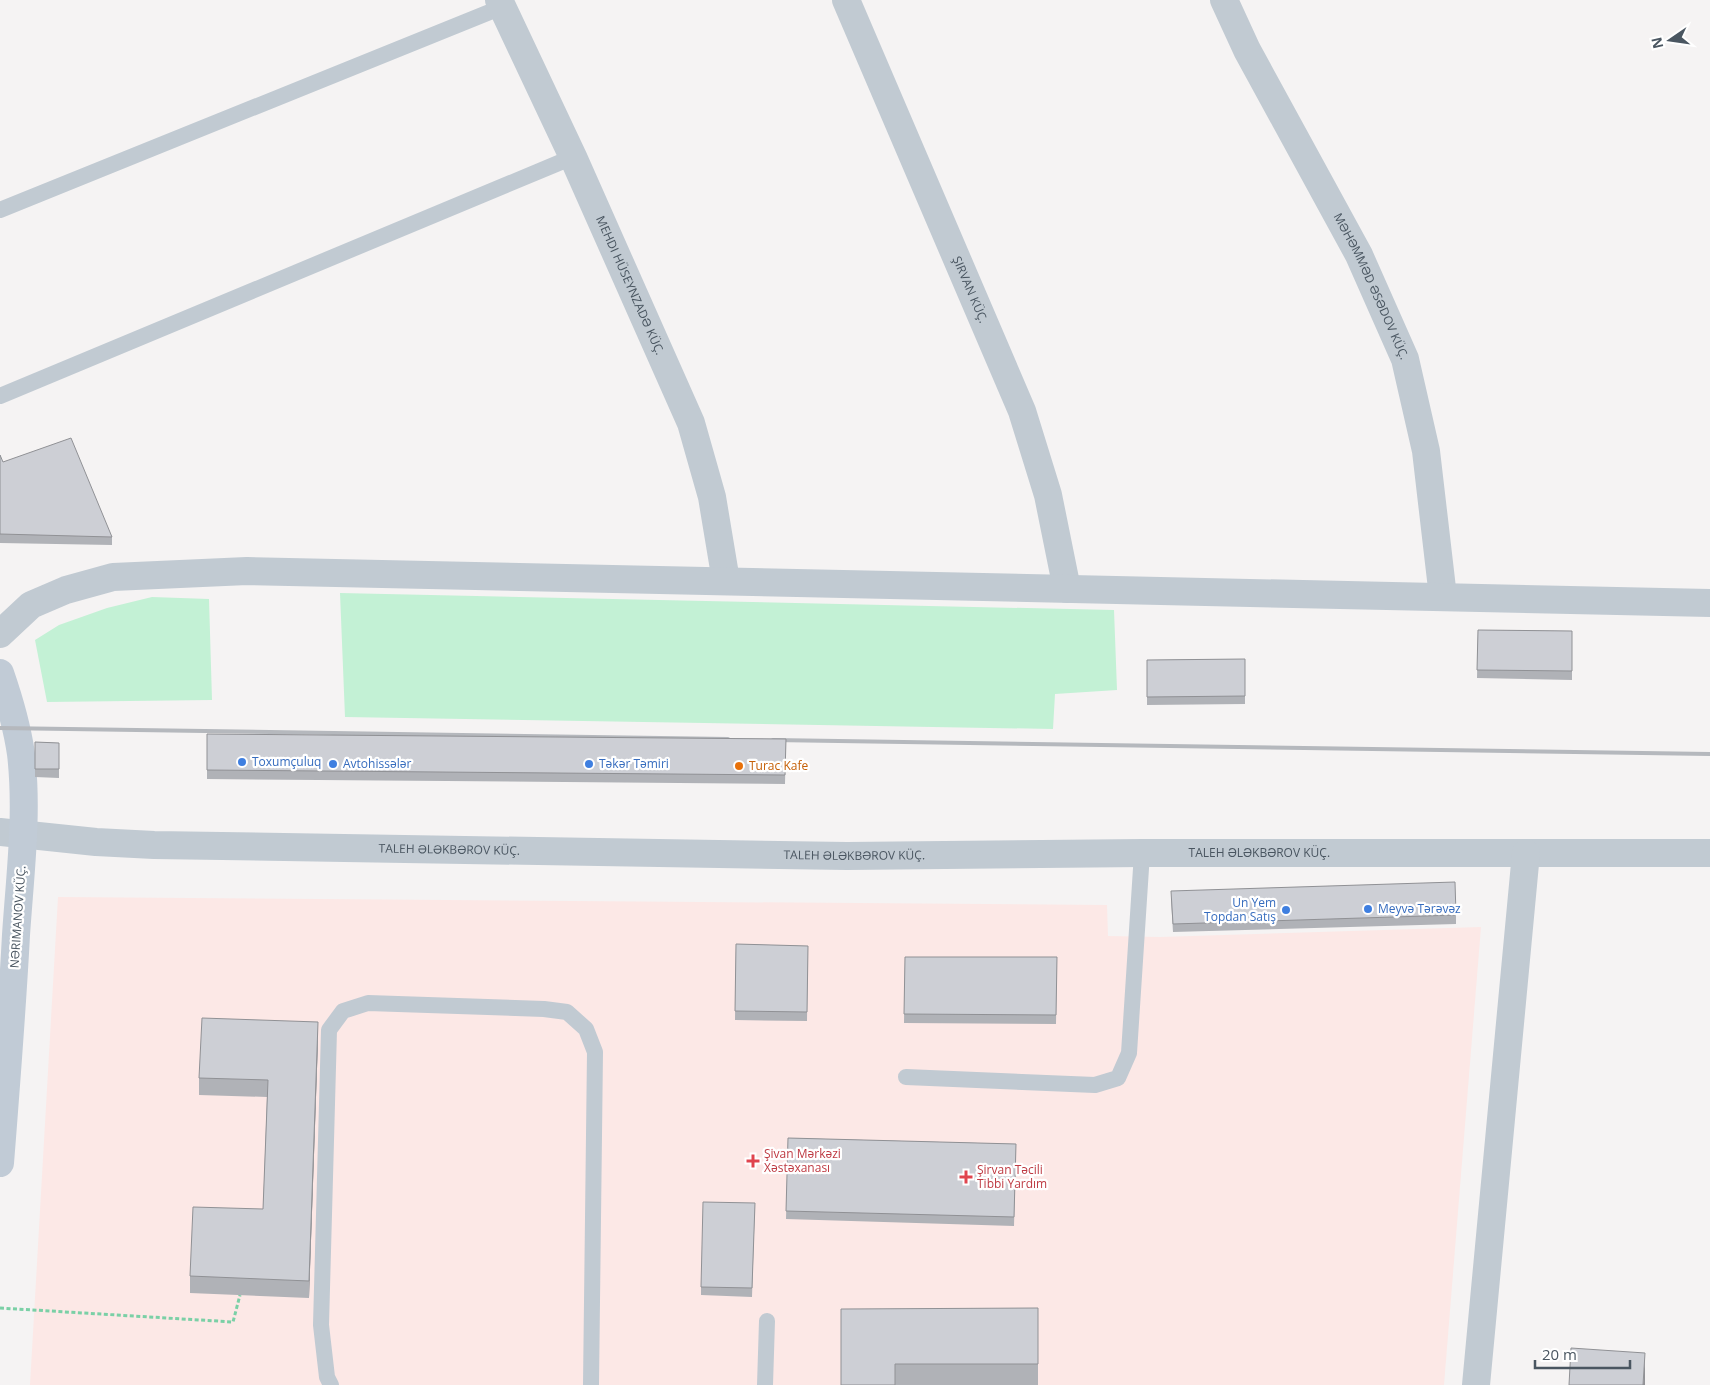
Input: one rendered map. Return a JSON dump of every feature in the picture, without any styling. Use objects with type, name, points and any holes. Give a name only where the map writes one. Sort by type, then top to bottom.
[{"type":"main road","name":"NƏRIMANOV KÜÇ.","points":[[0,673],[16,728],[21,754],[11,834],[9,1059],[0,1163]]},
{"type":"street","name":"ŞIRVAN KÜÇ.","points":[[846,0],[1022,411],[1048,495],[1068,589]]},
{"type":"street","name":"MƏHƏMMƏD ƏSƏDOV KÜÇ.","points":[[1224,0],[1247,50],[1359,255],[1405,359],[1426,451],[1443,597]]},
{"type":"street","name":"MEHDI HÜSEYNZADƏ KÜÇ.","points":[[501,3],[573,157],[691,423],[712,497],[726,581]]},
{"type":"street","points":[[0,634],[31,605],[66,590],[113,577],[247,571],[1710,603]]},
{"type":"street","name":"TALEH ƏLƏKBƏROV KÜÇ.","points":[[11,834],[154,845],[827,855],[1142,852],[1710,852]]},
{"type":"street","points":[[1476,1385],[1526,853]]},
{"type":"lane","points":[[0,210],[501,3]]},
{"type":"lane","points":[[0,396],[573,157]]},
{"type":"lane","points":[[906,1077],[1095,1085],[1118,1078],[1129,1053],[1142,852]]},
{"type":"lane","points":[[331,1385],[328,1377],[321,1325],[329,1030],[343,1011],[368,1003],[544,1009],[567,1012],[586,1030],[595,1052],[591,1385]]},
{"type":"lane","points":[[765,1385],[767,1321]]},
{"type":"path","points":[[0,1308],[233,1322],[240,1295]]},
{"type":"shaded area","name":"Şivan Mərkəzi Xəstəxanası","points":[[58,897],[1107,905],[1108,936],[1160,937],[1481,927],[1444,1385],[30,1385]]},
{"type":"green space","points":[[340,593],[1114,610],[1117,690],[1055,694],[1053,729],[345,717]]},
{"type":"green space","points":[[152,597],[209,599],[212,700],[47,702],[35,640],[59,625],[107,608]]},
{"type":"building","points":[[71,438],[112,537],[0,534],[0,455],[3,462]]},
{"type":"building","points":[[1478,630],[1572,631],[1572,671],[1477,670]]},
{"type":"building","points":[[1245,659],[1245,696],[1147,697],[1147,660]]},
{"type":"building","points":[[207,734],[786,739],[785,775],[207,770]]},
{"type":"building","points":[[35,742],[59,743],[59,769],[35,769]]},
{"type":"building","points":[[1455,882],[1456,915],[1173,924],[1171,891]]},
{"type":"building","points":[[736,944],[808,946],[807,1012],[735,1011]]},
{"type":"building","points":[[905,957],[1057,957],[1056,1015],[904,1014]]},
{"type":"building","points":[[202,1018],[318,1022],[309,1281],[190,1276],[193,1207],[263,1209],[268,1080],[199,1078]]},
{"type":"building","points":[[788,1138],[1016,1144],[1014,1217],[786,1211]]},
{"type":"building","points":[[703,1202],[755,1203],[752,1288],[701,1287]]},
{"type":"building","points":[[1038,1308],[1038,1364],[895,1364],[895,1385],[841,1385],[841,1309]]},
{"type":"building","points":[[1571,1348],[1645,1353],[1643,1385],[1569,1385]]},
{"type":"railway","points":[[0,728],[728,739]]},
{"type":"railway","points":[[773,740],[1710,754]]},
{"type":"place","name":"Toxumçuluq","points":[[242,762]]},
{"type":"place","name":"Avtohissələr","points":[[333,764]]},
{"type":"place","name":"Təkər Təmiri","points":[[589,764]]},
{"type":"place","name":"Turac Kafe","points":[[739,766]]},
{"type":"place","name":"Meyvə Tərəvəz","points":[[1368,909]]},
{"type":"place","name":"Un Yem Topdan Satış","points":[[1286,910]]},
{"type":"place","name":"Şivan Mərkəzi Xəstəxanası","points":[[753,1161]]},
{"type":"place","name":"Şirvan Təcili Tibbi Yardım","points":[[966,1177]]}]
